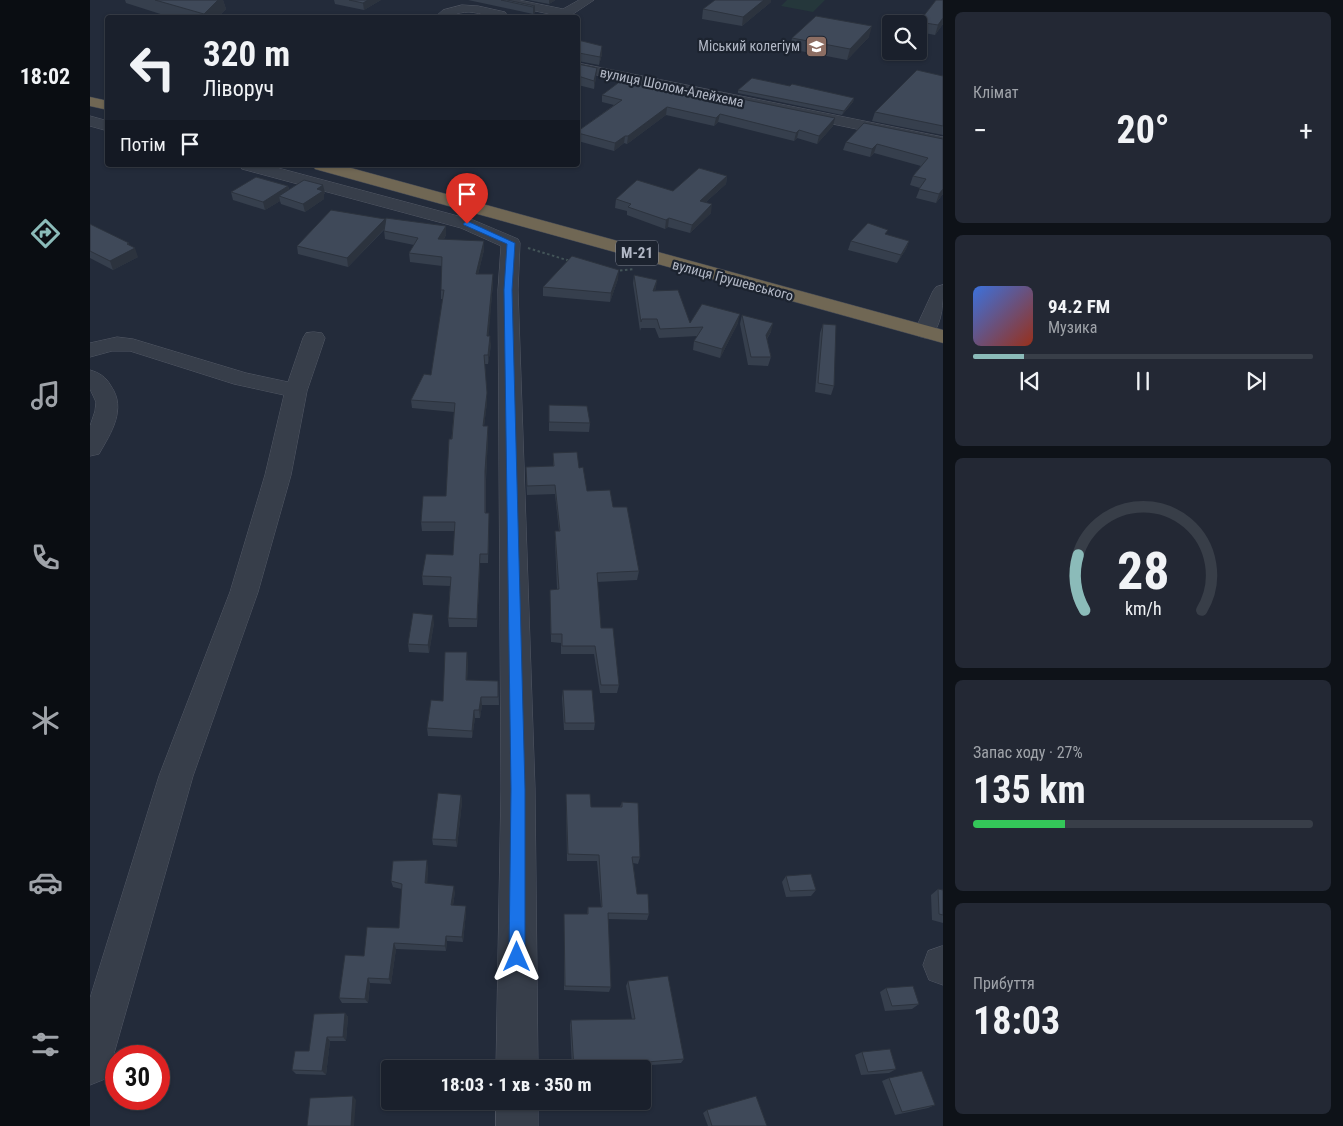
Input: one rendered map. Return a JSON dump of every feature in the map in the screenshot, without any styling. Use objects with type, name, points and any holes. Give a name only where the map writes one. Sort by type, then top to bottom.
[{"type":"highway","points":[[90,101],[105,105]]},
{"type":"highway","name":"вулиця Грушевського","points":[[327,167],[934,335]]},
{"type":"street","points":[[502,0],[561,15],[585,2]]},
{"type":"street","points":[[566,0],[585,2]]},
{"type":"street","points":[[444,15],[464,8],[501,15]]},
{"type":"street","name":"вулиця Шолом-Алейхема","points":[[580,67],[943,142]]},
{"type":"street","points":[[90,121],[105,125]]},
{"type":"street","points":[[255,167],[467,224],[511,243],[508,290],[518,789],[517,1060]]},
{"type":"street","points":[[330,188],[350,174]]},
{"type":"street","points":[[934,335],[943,291]]},
{"type":"street","points":[[90,1064],[176,776],[244,592],[278,474],[296,391],[314,338]]},
{"type":"street","points":[[90,350],[109,344],[134,344],[242,379],[296,391]]},
{"type":"street","points":[[90,377],[101,387],[107,398],[108,408],[104,422],[90,448]]},
{"type":"street","points":[[516,1126],[517,1110]]},
{"type":"path","points":[[511,243],[577,263]]},
{"type":"path","points":[[613,271],[654,267],[672,263]]},
{"type":"shaded area","points":[[787,0],[825,0],[813,12],[781,6]]},
{"type":"building","points":[[155,0],[218,0],[204,14]]},
{"type":"building","points":[[349,0],[368,0],[363,3]]},
{"type":"building","points":[[501,0],[507,0],[535,6],[533,7]]},
{"type":"building","points":[[715,0],[764,0],[743,17],[703,9]]},
{"type":"building","points":[[936,0],[943,0],[943,18],[938,25],[927,23],[927,15],[924,15]]},
{"type":"building","points":[[816,16],[872,26],[850,49],[792,38]]},
{"type":"building","points":[[580,40],[602,46],[600,57],[580,53]]},
{"type":"building","points":[[580,64],[597,68],[594,81],[580,77]]},
{"type":"building","points":[[917,70],[943,76],[943,126],[875,112]]},
{"type":"building","points":[[752,78],[790,86],[792,84],[854,98],[844,111],[738,90]]},
{"type":"building","points":[[622,80],[719,104],[727,96],[835,118],[819,136],[799,130],[796,133],[720,114],[716,118],[667,107],[628,136],[615,143],[580,134],[580,130],[622,100],[602,95]]},
{"type":"building","points":[[864,123],[943,139],[943,189],[939,194],[919,189],[926,179],[913,176],[928,158],[877,144],[872,149],[846,142]]},
{"type":"building","points":[[699,168],[727,176],[700,201],[712,204],[692,225],[669,218],[666,220],[628,207],[631,204],[616,199],[637,180],[673,191]]},
{"type":"building","points":[[256,177],[288,186],[263,202],[231,192]]},
{"type":"building","points":[[304,180],[323,185],[317,189],[323,191],[303,204],[279,196]]},
{"type":"building","points":[[331,210],[385,219],[347,258],[297,246]]},
{"type":"building","points":[[386,218],[446,226],[438,239],[484,241],[476,274],[493,274],[487,336],[490,336],[488,355],[484,355],[487,393],[483,426],[488,426],[485,513],[489,513],[488,554],[480,554],[477,619],[448,618],[451,577],[422,576],[426,554],[453,555],[455,522],[421,522],[423,496],[446,496],[449,439],[452,439],[455,403],[411,400],[424,374],[431,375],[444,290],[441,290],[442,257],[409,253],[418,238],[384,231]]},
{"type":"building","points":[[868,223],[888,230],[885,234],[909,241],[901,255],[851,241]]},
{"type":"building","points":[[90,224],[129,243],[127,244],[135,248],[110,261],[90,251]]},
{"type":"building","points":[[572,256],[619,270],[611,293],[543,287]]},
{"type":"building","points":[[634,275],[657,280],[653,291],[678,290],[690,323],[702,304],[740,314],[722,349],[694,341],[703,327],[660,329],[657,319],[642,319],[641,322]]},
{"type":"building","points":[[742,315],[773,323],[766,335],[771,357],[751,357]]},
{"type":"building","points":[[823,324],[836,325],[834,386],[818,383]]},
{"type":"building","points":[[549,405],[587,406],[590,423],[549,422]]},
{"type":"building","points":[[577,452],[579,468],[583,467],[587,491],[610,490],[613,507],[627,507],[639,571],[597,573],[601,628],[613,628],[619,685],[601,685],[595,646],[562,646],[562,634],[551,634],[550,590],[559,589],[555,531],[560,531],[555,485],[527,486],[526,467],[554,466],[553,453]]},
{"type":"building","points":[[413,613],[433,615],[428,645],[408,644]]},
{"type":"building","points":[[445,652],[467,652],[466,680],[498,681],[498,697],[481,697],[479,710],[474,710],[472,731],[427,728],[431,700],[443,701]]},
{"type":"building","points":[[563,690],[592,690],[595,723],[565,723]]},
{"type":"building","points":[[438,793],[461,795],[456,840],[432,839]]},
{"type":"building","points":[[566,794],[590,794],[591,807],[622,807],[622,802],[638,803],[640,857],[632,857],[637,894],[648,894],[649,914],[608,913],[611,987],[565,986],[564,914],[588,914],[588,907],[602,907],[599,855],[568,854]]},
{"type":"building","points":[[427,860],[425,883],[454,886],[451,905],[466,906],[462,937],[446,936],[445,946],[394,943],[389,979],[368,978],[365,999],[339,998],[345,955],[364,956],[367,927],[399,928],[402,884],[391,881],[393,861]]},
{"type":"building","points":[[811,874],[816,890],[790,891],[786,876]]},
{"type":"building","points":[[938,889],[943,890],[943,915],[939,914]]},
{"type":"building","points":[[668,976],[684,1059],[651,1062],[651,1060],[573,1060],[571,1020],[635,1019],[628,981]]},
{"type":"building","points":[[913,986],[919,1004],[892,1006],[886,988]]},
{"type":"building","points":[[345,1013],[343,1037],[327,1037],[322,1071],[292,1070],[295,1051],[309,1051],[314,1014]]},
{"type":"building","points":[[890,1049],[896,1069],[868,1072],[862,1052]]},
{"type":"building","points":[[922,1071],[935,1105],[902,1112],[889,1078]]},
{"type":"building","points":[[353,1096],[351,1126],[307,1126],[310,1098]]},
{"type":"building","points":[[756,1096],[767,1126],[712,1126],[707,1110]]},
{"type":"place","name":"Міський колегіум","points":[[816,46]]},
{"type":"route","points":[[467,224],[511,243],[508,290],[510,470],[518,789],[517,957]]}]
